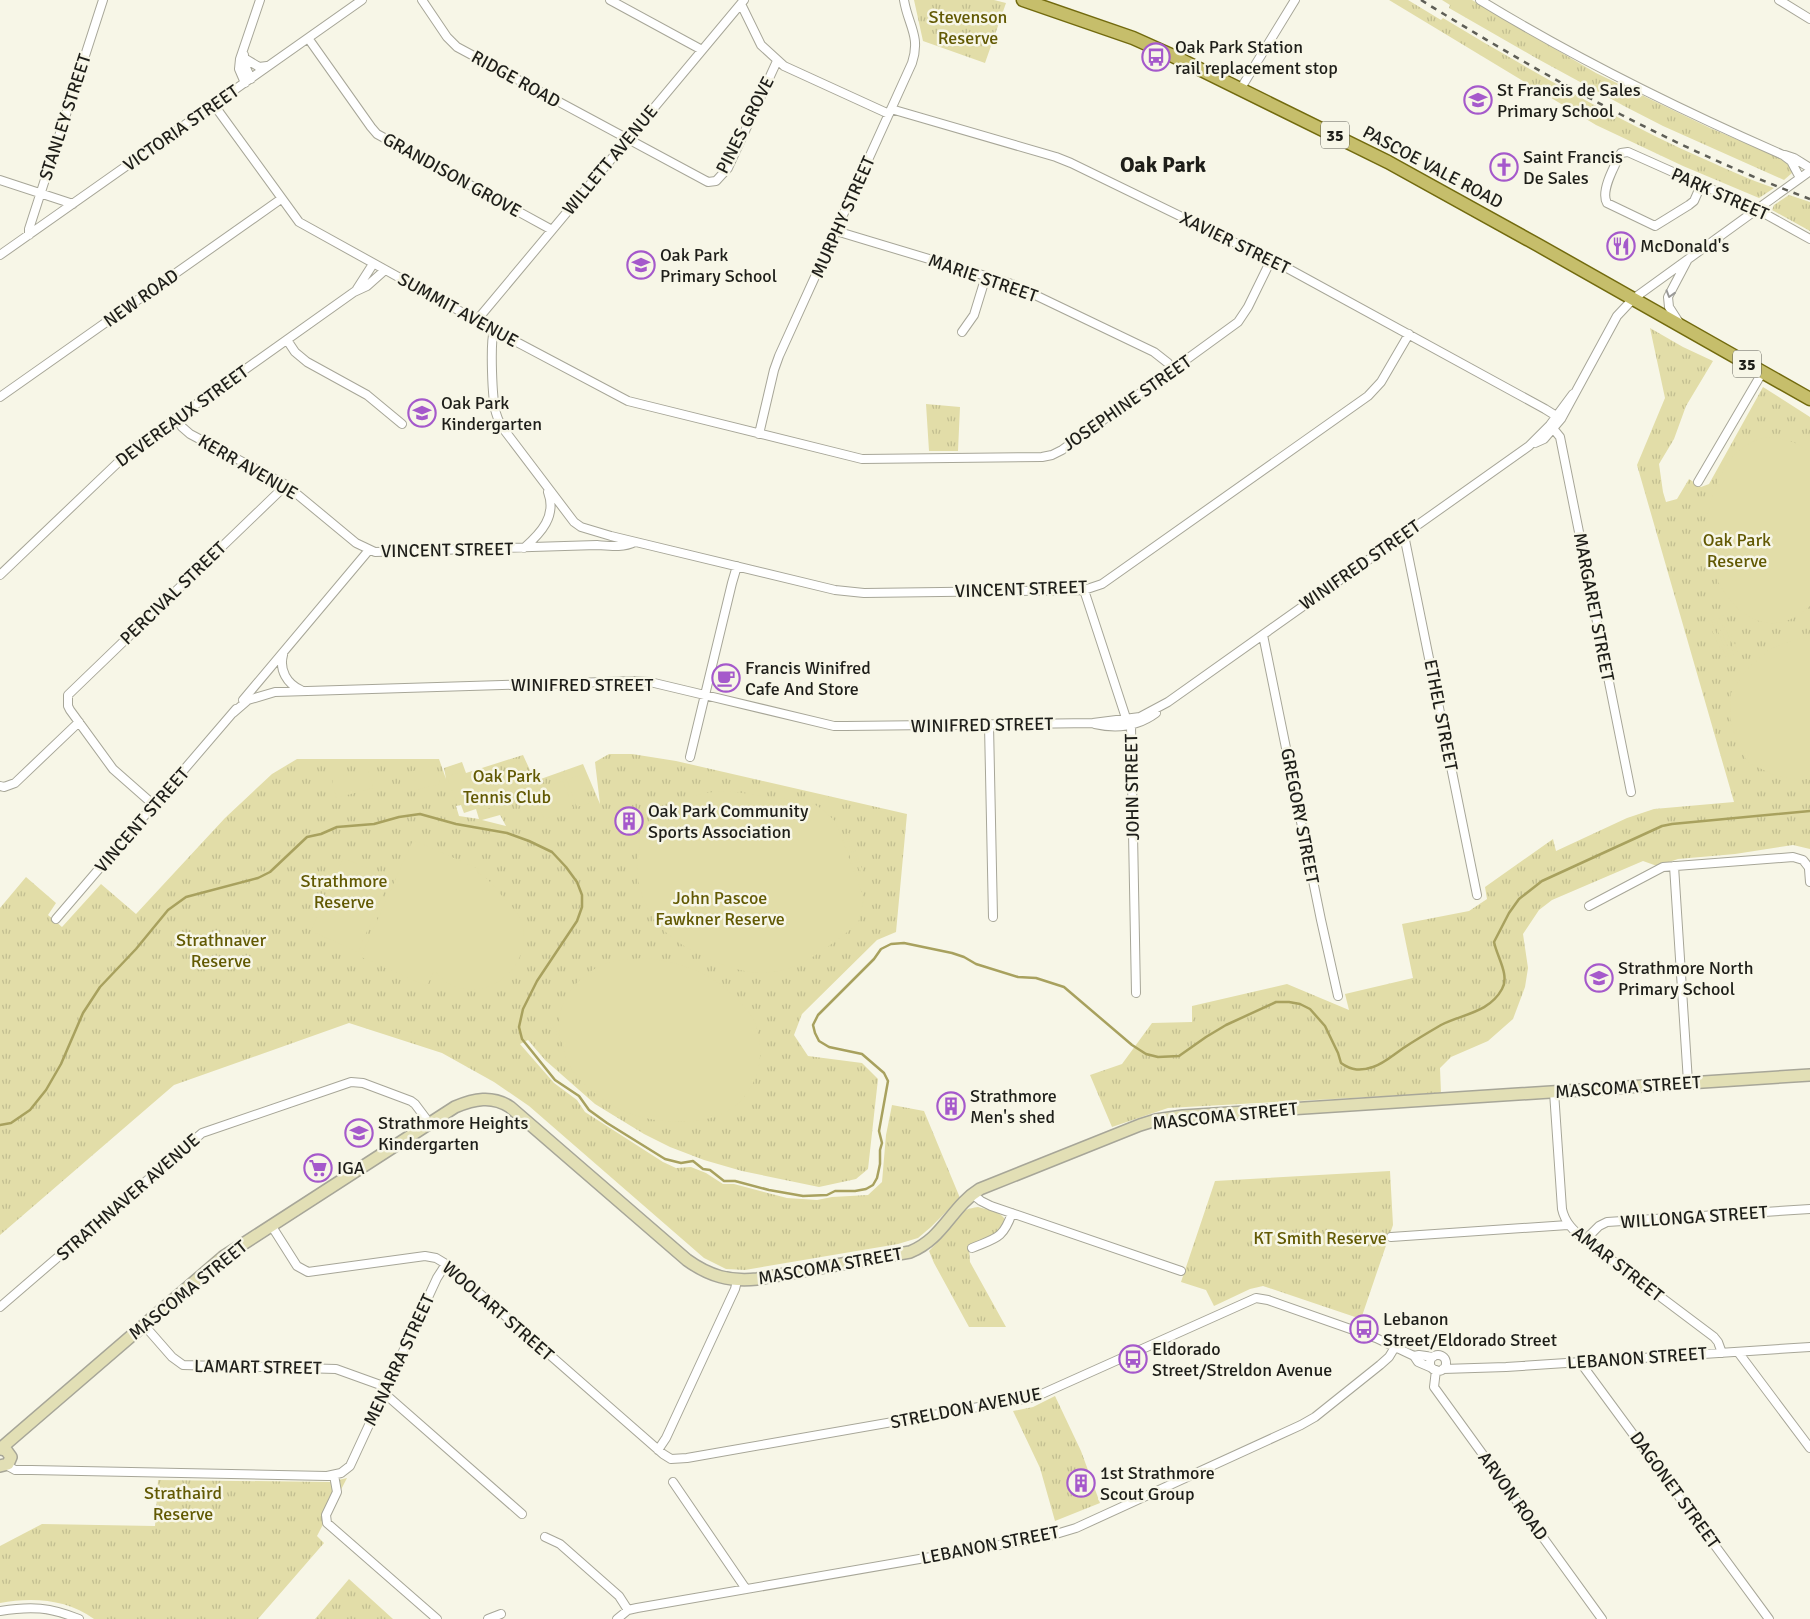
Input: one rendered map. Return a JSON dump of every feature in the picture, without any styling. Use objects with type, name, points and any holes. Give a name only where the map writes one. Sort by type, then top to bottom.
[{"type":"main road","name":"PASCOE VALE ROAD","points":[[1023,0],[1133,38],[1241,88],[1388,162],[1810,399]]},
{"type":"main road","name":"MASCOMA STREET","points":[[4,1460],[15,1437],[223,1257],[455,1108],[470,1101],[484,1099],[504,1103],[698,1268],[715,1276],[737,1281],[910,1252],[926,1245],[933,1239],[972,1194],[993,1183],[1140,1125],[1171,1117],[1810,1075]]},
{"type":"street","name":"STANLEY STREET","points":[[29,235],[29,229],[40,194],[103,0]]},
{"type":"street","points":[[248,81],[239,69],[240,59],[244,54],[260,0]]},
{"type":"street","name":"VICTORIA STREET","points":[[0,255],[362,0]]},
{"type":"street","name":"RIDGE ROAD","points":[[422,0],[457,47],[628,140]]},
{"type":"street","points":[[610,0],[702,50]]},
{"type":"street","name":"MURPHY STREET","points":[[758,434],[779,356],[912,63],[915,49],[914,32],[904,0]]},
{"type":"street","points":[[1241,88],[1295,0]]},
{"type":"street","points":[[1480,0],[1614,77],[1686,112],[1783,155],[1794,158],[1810,170]]},
{"type":"street","points":[[1779,0],[1810,19]]},
{"type":"street","name":"WILLETT AVENUE","points":[[477,320],[743,2]]},
{"type":"street","name":"XAVIER STREET","points":[[743,2],[755,36],[761,45],[788,68],[890,111],[1056,157],[1271,260],[1558,417]]},
{"type":"street","name":"GRANDISON GROVE","points":[[308,38],[377,134],[552,230]]},
{"type":"street","points":[[244,54],[260,66],[269,66]]},
{"type":"street","name":"PINES GROVE","points":[[628,140],[702,180],[716,181],[728,168],[777,60]]},
{"type":"street","name":"SUMMIT AVENUE","points":[[214,105],[299,222],[494,330],[628,401],[758,434]]},
{"type":"street","name":"PARK STREET","points":[[1701,185],[1694,201],[1660,224],[1651,224],[1607,203],[1605,199],[1608,181],[1621,153],[1628,152],[1758,210],[1810,239]]},
{"type":"street","points":[[1783,155],[1790,161],[1800,178]]},
{"type":"street","name":"WINIFRED STREET","points":[[233,713],[248,700],[275,692],[636,681],[650,682],[834,726],[1094,724],[1140,717],[1168,702],[1529,446],[1552,427],[1574,394],[1617,316],[1633,300],[1810,170]]},
{"type":"street","points":[[0,180],[73,204]]},
{"type":"street","name":"NEW ROAD","points":[[0,397],[282,200]]},
{"type":"street","name":"MARIE STREET","points":[[836,231],[1012,284],[1154,352],[1168,363],[1173,370]]},
{"type":"street","points":[[1684,329],[1668,307],[1668,297],[1688,259]]},
{"type":"street","name":"JOSEPHINE STREET","points":[[758,434],[862,459],[1042,457],[1052,455],[1062,450],[1238,322],[1248,307],[1271,260]]},
{"type":"street","name":"DEVEREAUX STREET","points":[[354,292],[374,264]]},
{"type":"street","name":"DEVEREAUX STREET","points":[[0,575],[117,462],[139,444],[354,292],[367,286],[385,270]]},
{"type":"street","points":[[962,332],[974,316],[986,276]]},
{"type":"street","name":"VINCENT STREET","points":[[494,330],[492,342],[494,400],[497,416],[505,431],[574,522],[581,527],[611,536],[850,592],[1084,590],[1102,584],[1368,396],[1381,382],[1409,334]]},
{"type":"street","points":[[287,340],[295,352],[306,362],[367,395],[402,424]]},
{"type":"street","points":[[1698,482],[1762,373]]},
{"type":"street","name":"KERR AVENUE","points":[[176,418],[182,428],[190,434],[286,485],[356,543],[369,550]]},
{"type":"street","name":"MARGARET STREET","points":[[1552,427],[1560,437],[1631,792]]},
{"type":"street","name":"PERCIVAL STREET","points":[[79,722],[68,706],[68,695],[71,691],[286,485]]},
{"type":"street","points":[[524,548],[539,535],[546,524],[551,503],[545,485]]},
{"type":"street","name":"ETHEL STREET","points":[[1404,535],[1477,895]]},
{"type":"street","points":[[597,545],[608,541],[611,536]]},
{"type":"street","name":"VINCENT STREET","points":[[56,919],[155,806],[369,550],[382,552],[597,545],[618,546],[635,542]]},
{"type":"street","points":[[690,757],[735,565]]},
{"type":"street","name":"JOHN STREET","points":[[1084,590],[1126,718],[1132,726],[1136,993]]},
{"type":"street","name":"GREGORY STREET","points":[[1263,634],[1338,996]]},
{"type":"street","points":[[284,652],[281,663],[287,679],[293,687],[305,691]]},
{"type":"street","name":"WINIFRED STREET","points":[[1094,724],[1132,726],[1148,719],[1168,702]]},
{"type":"street","points":[[0,786],[4,787],[15,783],[79,722],[113,769],[155,806]]},
{"type":"street","points":[[989,725],[993,917]]},
{"type":"street","points":[[1589,906],[1663,867],[1793,857],[1803,860],[1810,869],[1810,882]]},
{"type":"street","points":[[1674,866],[1688,1082]]},
{"type":"street","name":"STRATHNAVER AVENUE","points":[[0,1307],[202,1133],[351,1082],[363,1084],[411,1101],[430,1124]]},
{"type":"street","name":"AMAR STREET","points":[[1554,1092],[1562,1209],[1568,1225],[1585,1240],[1714,1337],[1722,1353]]},
{"type":"street","points":[[972,1194],[985,1204],[1181,1271]]},
{"type":"street","name":"WILLONGA STREET","points":[[1585,1240],[1595,1229],[1607,1222],[1810,1209]]},
{"type":"street","points":[[972,1248],[1002,1234],[1012,1213]]},
{"type":"street","name":"WOOLART STREET","points":[[271,1225],[297,1266],[308,1272],[425,1256],[436,1258],[446,1264],[658,1450]]},
{"type":"street","points":[[1391,1237],[1568,1225]]},
{"type":"street","name":"MENARRA STREET","points":[[334,1475],[346,1470],[354,1458],[437,1278],[446,1264]]},
{"type":"street","points":[[658,1450],[666,1438],[737,1281]]},
{"type":"street","name":"STRELDON AVENUE","points":[[658,1450],[671,1459],[687,1458],[1034,1397],[1256,1298],[1268,1300],[1376,1338],[1398,1348]]},
{"type":"street","name":"LAMART STREET","points":[[144,1325],[172,1357],[183,1365],[336,1369],[385,1390],[522,1514]]},
{"type":"street","name":"LEBANON STREET","points":[[1437,1369],[1498,1367],[1810,1347]]},
{"type":"street","points":[[1398,1348],[1414,1356],[1418,1362],[1437,1369]]},
{"type":"street","name":"LEBANON STREET","points":[[628,1610],[1046,1537],[1076,1528],[1301,1425],[1315,1417],[1380,1365],[1398,1348]]},
{"type":"street","points":[[1738,1352],[1810,1448]]},
{"type":"street","points":[[1414,1356],[1441,1356],[1445,1359],[1445,1364],[1437,1369]]},
{"type":"street","points":[[1433,1357],[1430,1363],[1437,1369]]},
{"type":"street","name":"LEBANON STREET","points":[[1445,1359],[1465,1367]]},
{"type":"street","name":"DAGONET STREET","points":[[1580,1362],[1769,1619]]},
{"type":"street","name":"ARVON ROAD","points":[[1437,1369],[1434,1387],[1602,1619]]},
{"type":"street","points":[[4,1460],[20,1470],[334,1475],[337,1492],[326,1515],[327,1523],[437,1619]]},
{"type":"street","points":[[673,1482],[746,1589]]},
{"type":"street","points":[[545,1537],[560,1544],[619,1596],[628,1610],[617,1619]]},
{"type":"street","points":[[0,1611],[40,1607],[61,1611],[79,1619]]},
{"type":"street","points":[[488,1619],[501,1614]]},
{"type":"green space","name":"Stevenson Reserve","points":[[914,0],[994,0],[1006,3],[985,63],[923,41]]},
{"type":"green space","points":[[1389,0],[1408,0],[1637,127],[1704,159],[1774,188],[1759,198],[1683,166],[1596,125]]},
{"type":"green space","points":[[1442,0],[1472,0],[1596,73],[1710,128],[1785,160],[1792,168],[1792,173],[1784,180],[1663,126],[1536,58],[1449,8],[1450,5]]},
{"type":"green space","points":[[1789,195],[1810,202],[1810,231],[1772,210],[1774,205]]},
{"type":"green space","name":"Oak Park Reserve","points":[[1650,328],[1683,347],[1713,361],[1686,406],[1674,439],[1659,464],[1666,502],[1677,499],[1689,479],[1701,487],[1709,484],[1763,387],[1810,417],[1810,849],[1793,845],[1735,854],[1678,859],[1657,866],[1643,861],[1552,900],[1539,910],[1523,934],[1528,968],[1525,987],[1513,1019],[1488,1041],[1451,1057],[1440,1068],[1441,1093],[1168,1108],[1112,1127],[1090,1075],[1122,1064],[1152,1023],[1192,1022],[1192,1006],[1287,984],[1349,1010],[1345,994],[1413,978],[1402,924],[1469,911],[1487,899],[1485,887],[1553,839],[1556,851],[1627,818],[1654,809],[1734,802],[1637,465],[1665,398]]},
{"type":"green space","points":[[926,404],[960,407],[958,451],[929,451]]},
{"type":"green space","name":"Oak Park Reserve","points":[[1765,437],[1795,443],[1810,454],[1810,606],[1792,618],[1775,623],[1759,621],[1745,614],[1732,602],[1721,588],[1713,571],[1707,553],[1705,537],[1710,504],[1723,471],[1733,456],[1740,450],[1755,440]]},
{"type":"green space","points":[[1723,615],[1738,652],[1736,653],[1720,616]]},
{"type":"green space","points":[[1719,618],[1734,655],[1732,656],[1716,619]]},
{"type":"green space","points":[[1716,619],[1731,656],[1729,657],[1713,620]]},
{"type":"green space","points":[[1711,620],[1726,657],[1724,658],[1708,621]]},
{"type":"green space","points":[[1810,637],[1810,779],[1776,776],[1749,763],[1738,748],[1730,717],[1731,693],[1746,670],[1770,649],[1793,640]]},
{"type":"green space","points":[[609,754],[632,754],[676,761],[907,814],[896,932],[877,940],[802,1014],[794,1035],[808,1056],[862,1063],[878,1079],[868,1169],[856,1179],[819,1187],[742,1171],[704,1160],[670,1147],[644,1134],[595,1104],[545,1060],[528,1040],[520,1044],[554,1083],[577,1100],[585,1112],[663,1162],[676,1168],[691,1167],[706,1173],[723,1184],[734,1184],[787,1198],[817,1200],[832,1197],[868,1195],[882,1182],[886,1135],[892,1105],[924,1111],[960,1198],[918,1238],[898,1244],[745,1270],[726,1269],[704,1258],[529,1106],[494,1082],[442,1053],[349,1023],[174,1085],[0,1235],[0,908],[26,877],[56,903],[48,915],[62,927],[101,884],[136,914],[225,818],[272,774],[297,759],[439,759],[446,779],[444,768],[462,762],[466,773],[523,755],[535,781],[583,764],[600,804],[595,762]],"holes":[[[461,805],[464,813],[476,809],[479,819],[459,816],[456,806]],[[500,815],[506,826],[482,820]]]},
{"type":"green space","points":[[435,765],[440,784],[403,793],[399,775]]},
{"type":"green space","points":[[517,768],[527,795],[514,800],[504,772]]},
{"type":"green space","points":[[368,769],[373,788],[336,798],[332,779]]},
{"type":"green space","points":[[460,772],[470,800],[457,804],[447,777]]},
{"type":"green space","points":[[500,774],[510,801],[497,806],[488,778]]},
{"type":"green space","points":[[580,775],[590,803],[577,807],[567,780]]},
{"type":"green space","points":[[483,779],[493,807],[480,811],[470,784]]},
{"type":"green space","points":[[563,781],[573,808],[560,813],[551,785]]},
{"type":"green space","points":[[547,787],[557,815],[544,819],[534,792]]},
{"type":"green space","name":"John Pascoe Fawkner Reserve","points":[[728,791],[812,803],[822,809],[835,821],[864,898],[858,924],[818,954],[785,970],[760,973],[733,968],[721,964],[676,941],[661,928],[650,913],[640,889],[637,872],[639,848],[645,829],[654,817],[662,810],[683,799],[705,793]]},
{"type":"green space","points":[[849,833],[864,874],[862,875],[847,834]]},
{"type":"green space","points":[[845,834],[860,875],[857,876],[842,835]]},
{"type":"green space","points":[[413,840],[479,869],[477,872],[491,883],[521,920],[524,935],[522,949],[517,962],[509,973],[498,982],[485,988],[456,987],[434,971],[427,986],[361,957]]},
{"type":"green space","name":"Strathmore Reserve","points":[[343,858],[390,878],[358,952],[311,931]]},
{"type":"green space","points":[[645,958],[684,966],[708,977],[719,983],[752,1016],[758,1032],[760,1045],[758,1071],[746,1095],[726,1112],[703,1120],[679,1122],[645,1118],[620,1109],[597,1095],[577,1076],[566,1059],[562,1043],[546,1022],[548,1020],[560,1036],[560,1012],[571,990],[579,981],[588,973],[610,962]]},
{"type":"green space","name":"KT Smith Reserve","points":[[1390,1171],[1393,1225],[1361,1319],[1263,1286],[1250,1289],[1214,1306],[1206,1290],[1181,1282],[1215,1181]]},
{"type":"green space","points":[[978,1207],[999,1214],[1005,1220],[1000,1230],[987,1239],[969,1247],[970,1262],[1006,1327],[969,1327],[929,1251],[962,1213],[967,1209]]},
{"type":"green space","points":[[1055,1396],[1081,1451],[1100,1503],[1055,1521],[1040,1468],[1013,1411],[1033,1407]]},
{"type":"green space","name":"Strathaird Reserve","points":[[347,1478],[317,1536],[324,1543],[258,1619],[94,1619],[72,1607],[49,1601],[24,1600],[0,1603],[0,1546],[42,1524],[155,1526],[158,1480],[330,1482]]},
{"type":"green space","points":[[349,1579],[393,1619],[315,1619]]},
{"type":"waterway","points":[[0,1125],[11,1123],[30,1110],[46,1090],[61,1064],[83,1013],[100,987],[136,949],[168,910],[186,897],[258,878],[270,872],[307,837],[321,834],[337,827],[374,824],[399,817],[420,814],[456,824],[507,833],[552,852],[577,882],[582,895],[582,907],[577,921],[537,981],[523,1009],[519,1027],[522,1039],[555,1080],[579,1096],[589,1110],[665,1159],[681,1163],[693,1161],[703,1169],[710,1170],[724,1181],[735,1181],[803,1196],[827,1195],[835,1191],[866,1189],[873,1185],[877,1178],[882,1143],[879,1131],[888,1081],[884,1073],[862,1054],[829,1047],[819,1041],[813,1025],[818,1015],[874,959],[881,949],[891,944],[904,943],[952,953],[976,964],[1018,977],[1036,978],[1064,987],[1132,1045],[1146,1054],[1158,1057],[1179,1056],[1226,1025],[1276,1002],[1300,1004],[1310,1009],[1325,1026],[1341,1063],[1353,1069],[1364,1069],[1382,1063],[1441,1025],[1475,1012],[1497,997],[1502,989],[1505,978],[1494,942],[1509,913],[1519,899],[1542,881],[1662,826],[1810,811]]},
{"type":"railway","points":[[1421,0],[1562,83],[1659,134],[1759,179],[1810,199]]},
{"type":"place","name":"Oak Park Station rail replacement stop","points":[[1156,57]]},
{"type":"place","name":"St Francis de Sales Primary School","points":[[1478,100]]},
{"type":"place","name":"Saint Francis De Sales","points":[[1504,167]]},
{"type":"place","name":"McDonald's","points":[[1621,246]]},
{"type":"place","name":"Oak Park Primary School","points":[[641,265]]},
{"type":"place","name":"Oak Park Kindergarten","points":[[422,413]]},
{"type":"place","name":"Francis Winifred Cafe And Store","points":[[726,678]]},
{"type":"place","name":"Oak Park Community Sports Association","points":[[629,821]]},
{"type":"place","name":"Strathmore North Primary School","points":[[1599,978]]},
{"type":"place","name":"Strathmore Men's shed","points":[[951,1106]]},
{"type":"place","name":"Strathmore Heights Kindergarten","points":[[359,1133]]},
{"type":"place","name":"IGA","points":[[318,1168]]},
{"type":"place","name":"Lebanon Street/Eldorado Street","points":[[1364,1329]]},
{"type":"place","name":"Eldorado Street/Streldon Avenue","points":[[1133,1359]]},
{"type":"place","name":"1st Strathmore Scout Group","points":[[1081,1483]]},
{"type":"district","name":"Oak Park","points":[[1163,164]]},
{"type":"park label","name":"Oak Park Tennis Club","points":[[507,786]]},
{"type":"park label","name":"Strathnaver Reserve","points":[[221,950]]}]
